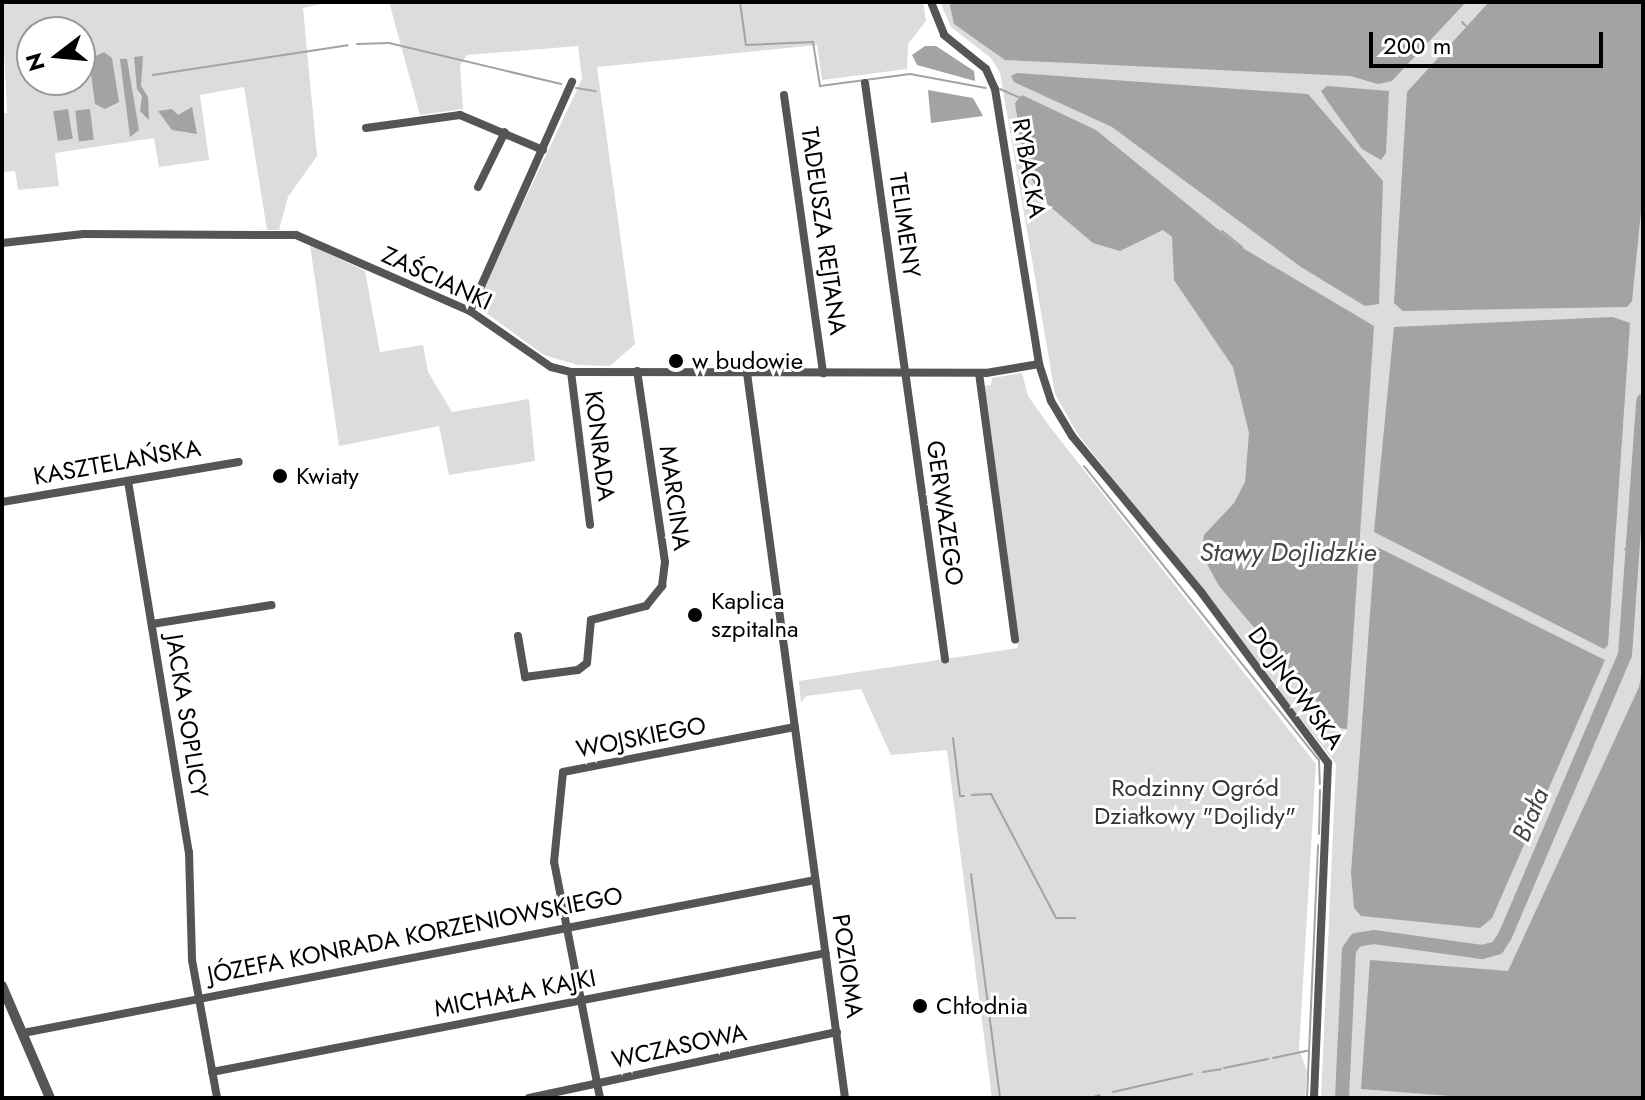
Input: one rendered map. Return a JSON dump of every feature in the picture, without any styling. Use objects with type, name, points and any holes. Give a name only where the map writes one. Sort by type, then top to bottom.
[{"type":"street","name":"RYBACKA","points":[[931,2],[944,35],[986,69],[995,89],[1039,364]]},
{"type":"street","points":[[470,311],[572,82]]},
{"type":"street","name":"TELIMENY","points":[[865,83],[906,374]]},
{"type":"street","name":"TADEUSZA REJTANA","points":[[784,95],[823,373]]},
{"type":"street","points":[[366,128],[460,115],[543,150]]},
{"type":"street","points":[[478,187],[505,132]]},
{"type":"street","name":"ZAŚCIANKI","points":[[2,243],[84,234],[296,235],[470,311],[551,367],[571,372],[979,373],[1039,364]]},
{"type":"street","name":"DOJNOWSKA","points":[[1039,364],[1051,401],[1072,436],[1201,592],[1328,763],[1314,1098]]},
{"type":"street","name":"MARCINA","points":[[518,636],[525,677],[578,670],[587,663],[591,620],[646,606],[662,586],[665,562],[637,371]]},
{"type":"street","name":"KONRADA","points":[[571,372],[590,525]]},
{"type":"street","name":"POZIOMA","points":[[747,373],[845,1098]]},
{"type":"street","points":[[979,373],[1015,640]]},
{"type":"street","name":"GERWAZEGO","points":[[906,374],[945,659]]},
{"type":"street","name":"KASZTELAŃSKA","points":[[2,502],[239,462]]},
{"type":"street","name":"JACKA SOPLICY","points":[[128,481],[189,852],[192,960],[217,1098]]},
{"type":"street","points":[[152,624],[272,605]]},
{"type":"street","name":"WOJSKIEGO","points":[[567,926],[554,847],[563,772],[795,727]]},
{"type":"street","name":"JÓZEFA KONRADA KORZENIOWSKIEGO","points":[[23,1033],[815,880]]},
{"type":"street","points":[[567,926],[600,1098]]},
{"type":"street","name":"MICHAŁA KAJKI","points":[[212,1072],[826,953]]},
{"type":"street","points":[[2,986],[50,1098]]},
{"type":"street","name":"WCZASOWA","points":[[529,1098],[837,1032]]},
{"type":"green space","points":[[2,2],[329,2],[303,8],[317,156],[288,197],[279,230],[267,230],[244,87],[200,95],[209,160],[159,167],[154,138],[55,153],[59,186],[18,190],[15,171],[2,172],[2,113],[7,113]]},
{"type":"green space","points":[[389,2],[923,2],[926,21],[908,44],[907,69],[822,80],[817,45],[597,67],[635,344],[610,366],[578,365],[544,355],[475,305],[582,79],[578,46],[467,55],[460,65],[463,109],[420,115]]},
{"type":"green space","points":[[940,2],[1643,2],[1643,1098],[1321,1098],[1336,764],[1077,433],[1055,394],[1000,73],[991,58],[951,27]]},
{"type":"green space","points":[[310,245],[365,271],[380,352],[423,345],[428,372],[452,412],[529,399],[535,461],[449,475],[439,426],[339,446]]},
{"type":"green space","name":"Rodzinny Ogród Działkowy \"Dojlidy\"","points":[[1022,373],[1028,396],[1050,427],[1316,764],[1299,1049],[1307,1071],[1305,1098],[992,1098],[947,750],[891,755],[861,689],[806,696],[801,703],[799,681],[1018,648],[983,386],[991,385],[992,378]]},
{"type":"water","points":[[949,2],[1466,2],[1392,81],[1378,84],[1350,76],[1005,60],[954,24]]},
{"type":"water","points":[[1489,2],[1643,2],[1643,192],[1632,301],[1627,307],[1403,311],[1394,303],[1407,92]]},
{"type":"water","points":[[925,46],[936,46],[974,71],[975,81],[917,65],[912,55]]},
{"type":"water","points":[[104,52],[112,58],[119,102],[105,109],[95,104],[96,56]]},
{"type":"water","points":[[143,56],[141,86],[148,97],[149,120],[140,111],[142,96],[137,89],[134,57]]},
{"type":"water","points":[[120,59],[127,59],[139,130],[130,137]]},
{"type":"water","points":[[1017,73],[1308,94],[1383,181],[1379,304],[1365,306],[1301,267],[1112,127],[1014,82],[1011,76]]},
{"type":"water","points":[[1327,86],[1389,91],[1386,153],[1381,160],[1362,149],[1321,91]]},
{"type":"water","points":[[928,90],[973,98],[983,116],[931,123]]},
{"type":"water","name":"Stawy Dojlidzkie","points":[[1022,95],[1096,130],[1236,244],[1374,326],[1347,729],[1339,728],[1219,586],[1201,553],[1204,535],[1234,503],[1245,482],[1249,433],[1233,367],[1174,280],[1172,237],[1163,230],[1120,251],[1093,243],[1040,198],[1024,161],[1015,103]]},
{"type":"water","points":[[192,107],[197,134],[172,130],[158,111],[172,109],[178,115]]},
{"type":"water","points":[[68,109],[73,139],[58,141],[53,111]]},
{"type":"water","points":[[90,109],[94,140],[79,142],[75,111]]},
{"type":"water","name":"Stawy Dojlidzkie","points":[[1613,317],[1630,323],[1608,645],[1604,649],[1374,532],[1394,327]]},
{"type":"water","name":"Stawy Dojlidzkie","points":[[1375,546],[1605,660],[1492,918],[1480,928],[1361,916],[1354,908],[1351,873]]},
{"type":"water","points":[[1643,667],[1643,1098],[1475,1098],[1361,1089],[1370,960],[1508,971],[1639,687]]},
{"type":"waterway","points":[[740,2],[746,45],[813,42],[820,86],[910,74],[986,88]]},
{"type":"waterway","points":[[1462,22],[1466,26]]},
{"type":"waterway","points":[[357,44],[389,43],[561,84]]},
{"type":"waterway","points":[[153,75],[348,45]]},
{"type":"waterway","points":[[576,88],[596,91]]},
{"type":"waterway","points":[[1000,89],[1020,98]]},
{"type":"waterway","points":[[1222,231],[1242,247]]},
{"type":"waterway","name":"Biała","points":[[1342,1098],[1349,950],[1356,940],[1374,937],[1482,952],[1497,948],[1505,936],[1625,655],[1643,401]]},
{"type":"waterway","points":[[1084,466],[1319,760],[1320,784]]},
{"type":"waterway","name":"Biała","points":[[1625,549],[1634,550]]},
{"type":"waterway","points":[[953,738],[960,796],[964,796]]},
{"type":"waterway","points":[[1319,834],[1320,790]]},
{"type":"waterway","points":[[972,795],[991,794],[1056,918],[1075,918]]},
{"type":"waterway","name":"Biała","points":[[1556,799],[1563,802]]},
{"type":"waterway","points":[[1307,1098],[1318,845]]},
{"type":"waterway","points":[[971,874],[1000,1098]]},
{"type":"waterway","points":[[1273,1058],[1307,1051]]},
{"type":"waterway","points":[[1224,1068],[1268,1059]]},
{"type":"waterway","points":[[1203,1072],[1221,1069]]},
{"type":"waterway","points":[[1113,1092],[1192,1074]]},
{"type":"waterway","points":[[1090,1098],[1100,1095]]},
{"type":"place","name":"w budowie","points":[[676,361]]},
{"type":"place","name":"Kwiaty","points":[[280,476]]},
{"type":"place","name":"Kaplica szpitalna","points":[[695,615]]},
{"type":"place","name":"Chłodnia","points":[[920,1006]]}]
